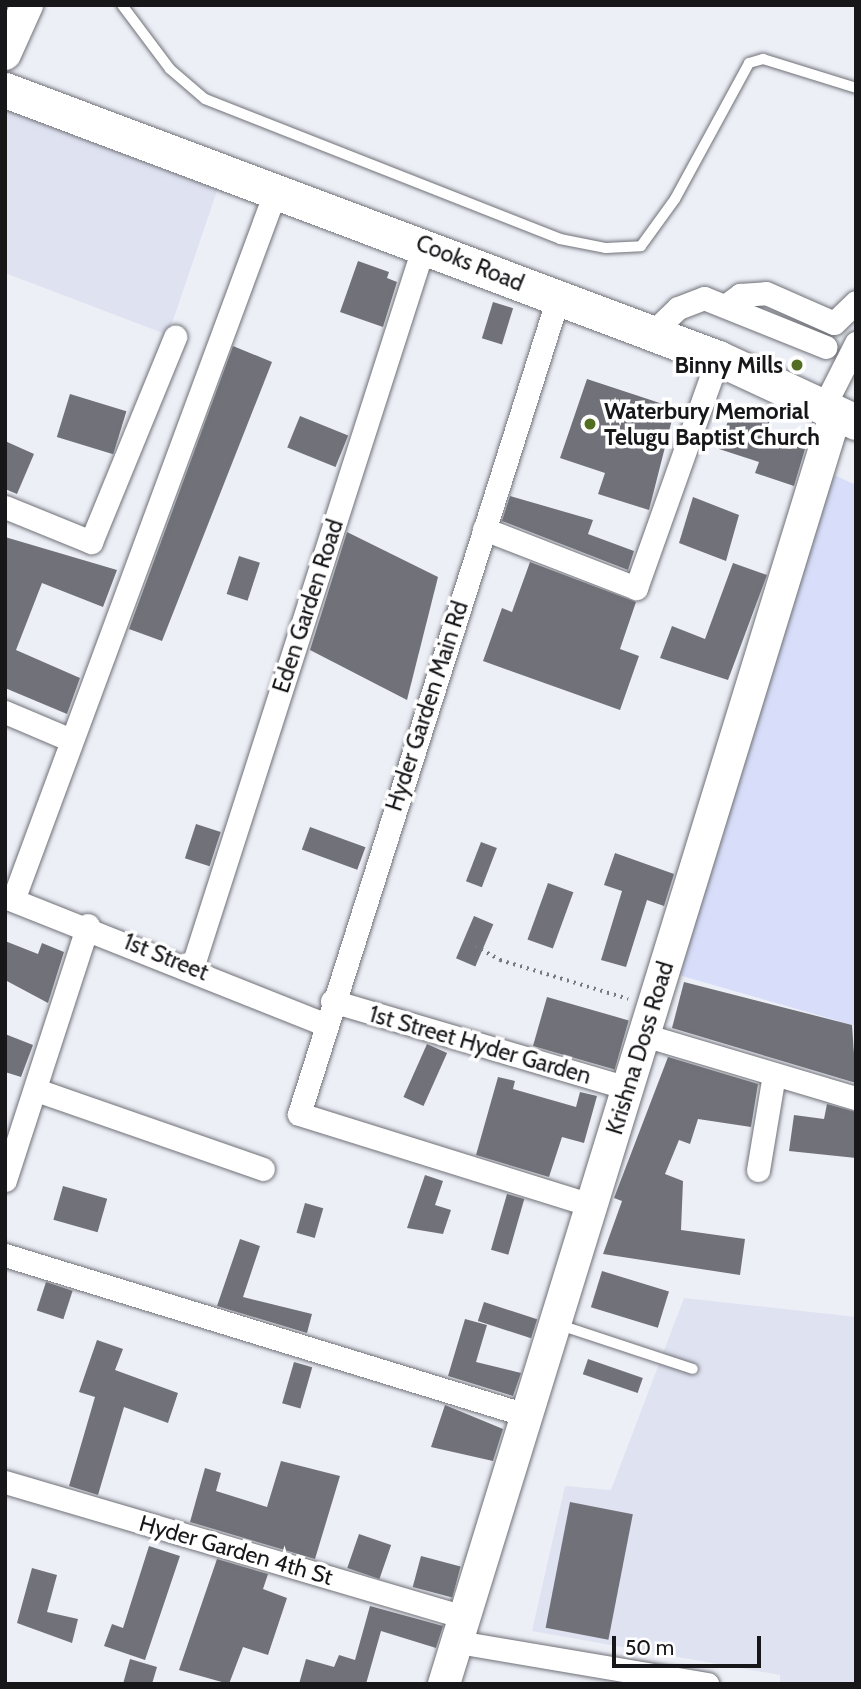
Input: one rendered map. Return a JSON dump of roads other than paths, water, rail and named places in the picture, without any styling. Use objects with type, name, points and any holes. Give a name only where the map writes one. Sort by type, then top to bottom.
[{"type":"main road","name":"Cooks Road","points":[[5,65],[62,94],[81,113]]},
{"type":"main road","name":"Cooks Road","points":[[5,90],[56,113],[81,113],[718,358],[839,414]]},
{"type":"street","points":[[5,54],[27,5]]},
{"type":"street","points":[[9,899],[277,187]]},
{"type":"street","name":"Eden Garden Road","points":[[192,968],[424,245]]},
{"type":"street","points":[[725,306],[740,296],[766,293],[834,323],[856,302]]},
{"type":"street","name":"Hyder Garden Main Rd","points":[[558,298],[324,1024],[299,1114],[591,1205]]},
{"type":"street","points":[[652,333],[697,299],[725,306],[826,347]]},
{"type":"street","points":[[5,507],[91,542],[175,337]]},
{"type":"street","points":[[839,414],[856,343]]},
{"type":"street","points":[[484,529],[636,588],[718,358]]},
{"type":"street","name":"Krishna Doss Road","points":[[444,1684],[627,1088],[839,414]]},
{"type":"street","points":[[5,712],[71,740]]},
{"type":"street","name":"1st Street","points":[[9,899],[88,925],[324,1024]]},
{"type":"street","points":[[5,1180],[11,1144],[39,1091],[88,925]]},
{"type":"street","name":"1st Street Hyder Garden","points":[[332,1001],[627,1088]]},
{"type":"street","points":[[649,1021],[774,1074],[856,1098]]},
{"type":"street","points":[[758,1170],[774,1074]]},
{"type":"street","points":[[39,1091],[264,1169]]},
{"type":"street","points":[[5,1255],[526,1415]]},
{"type":"street","name":"Hyder Garden 4th St","points":[[5,1482],[462,1630],[621,1675],[707,1684]]},
{"type":"lane","points":[[122,5],[170,69],[205,99],[560,239],[606,248],[641,246],[676,199],[732,86],[749,63],[762,60],[856,88]]},
{"type":"lane","points":[[555,1323],[693,1369]]},
{"type":"place","name":"Binny Mills","points":[[797,365]]},
{"type":"place","name":"Waterbury Memorial Telugu Baptist Church","points":[[590,424]]}]
